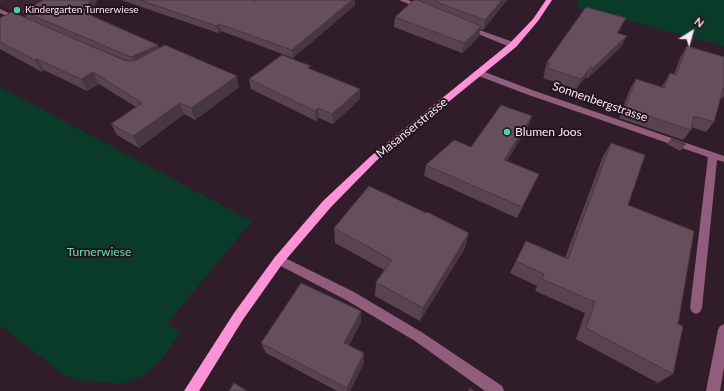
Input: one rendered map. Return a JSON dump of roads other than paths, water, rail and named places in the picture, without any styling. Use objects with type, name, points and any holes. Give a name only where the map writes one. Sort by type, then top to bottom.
[{"type":"main road","name":"Masanserstrasse","points":[[191,391],[238,317],[279,260],[302,232],[350,180],[380,153],[513,45],[536,20],[549,0]]},
{"type":"street","points":[[402,0],[413,1],[431,12]]},
{"type":"street","points":[[0,11],[28,23]]},
{"type":"street","points":[[458,24],[513,45]]},
{"type":"street","name":"Sonnenbergstrasse","points":[[480,73],[529,92],[724,159]]},
{"type":"street","points":[[696,308],[713,154]]},
{"type":"street","points":[[279,260],[363,303],[419,337],[497,391]]},
{"type":"street","points":[[713,391],[724,330]]},
{"type":"place","name":"Kindergarten Turnerwiese","points":[[17,10]]},
{"type":"place","name":"Blumen Joos","points":[[507,132]]},
{"type":"park label","name":"Turnerwiese","points":[[99,252]]}]
